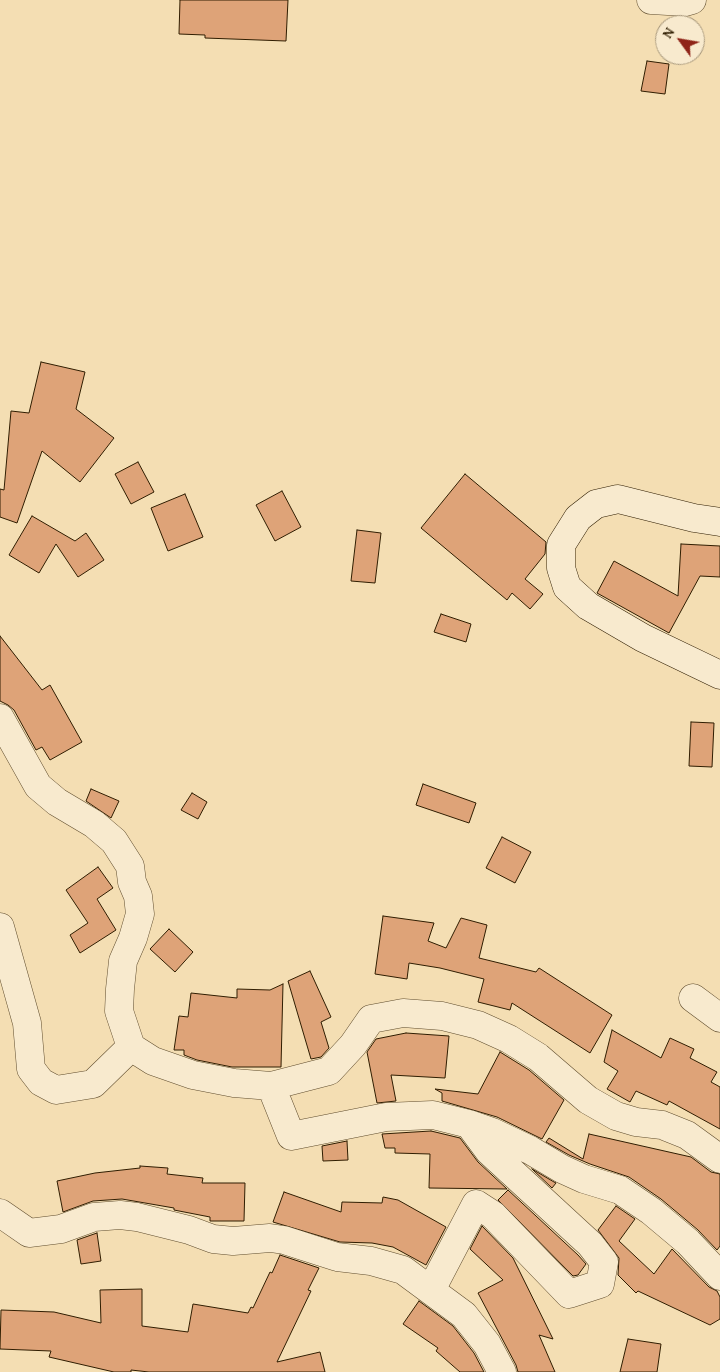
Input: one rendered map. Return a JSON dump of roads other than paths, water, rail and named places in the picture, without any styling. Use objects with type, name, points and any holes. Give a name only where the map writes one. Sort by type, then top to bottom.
[{"type":"street","points":[[651,0],[685,2],[692,0]]},
{"type":"street","points":[[720,522],[694,518],[618,499],[596,504],[578,518],[561,545],[561,568],[567,586],[588,606],[643,638],[720,675]]},
{"type":"street","points":[[0,718],[38,786],[57,802],[94,824],[114,841],[130,866],[132,882],[138,896],[140,914],[123,962],[120,1011],[131,1047],[153,1061],[193,1075],[234,1083],[271,1086],[329,1071],[352,1045],[370,1019],[403,1013],[442,1016],[478,1025],[509,1039],[538,1057],[588,1100],[616,1116],[636,1122],[662,1125],[686,1135],[720,1159]]},
{"type":"street","points":[[0,927],[27,1023],[31,1069],[41,1082],[56,1090],[93,1084],[131,1047]]},
{"type":"street","points":[[693,998],[720,1018]]},
{"type":"street","points":[[271,1086],[290,1136],[386,1116],[433,1115],[492,1132],[523,1146],[562,1169],[620,1190],[651,1211],[688,1242],[720,1276]]},
{"type":"street","points":[[431,1290],[476,1204],[493,1215],[569,1294],[600,1284],[604,1262],[590,1244],[490,1151],[469,1124]]},
{"type":"street","points":[[0,1213],[29,1233],[61,1229],[94,1217],[120,1215],[137,1217],[189,1230],[213,1239],[270,1238],[284,1240],[337,1257],[372,1261],[403,1270],[464,1315],[487,1344],[502,1372]]}]
